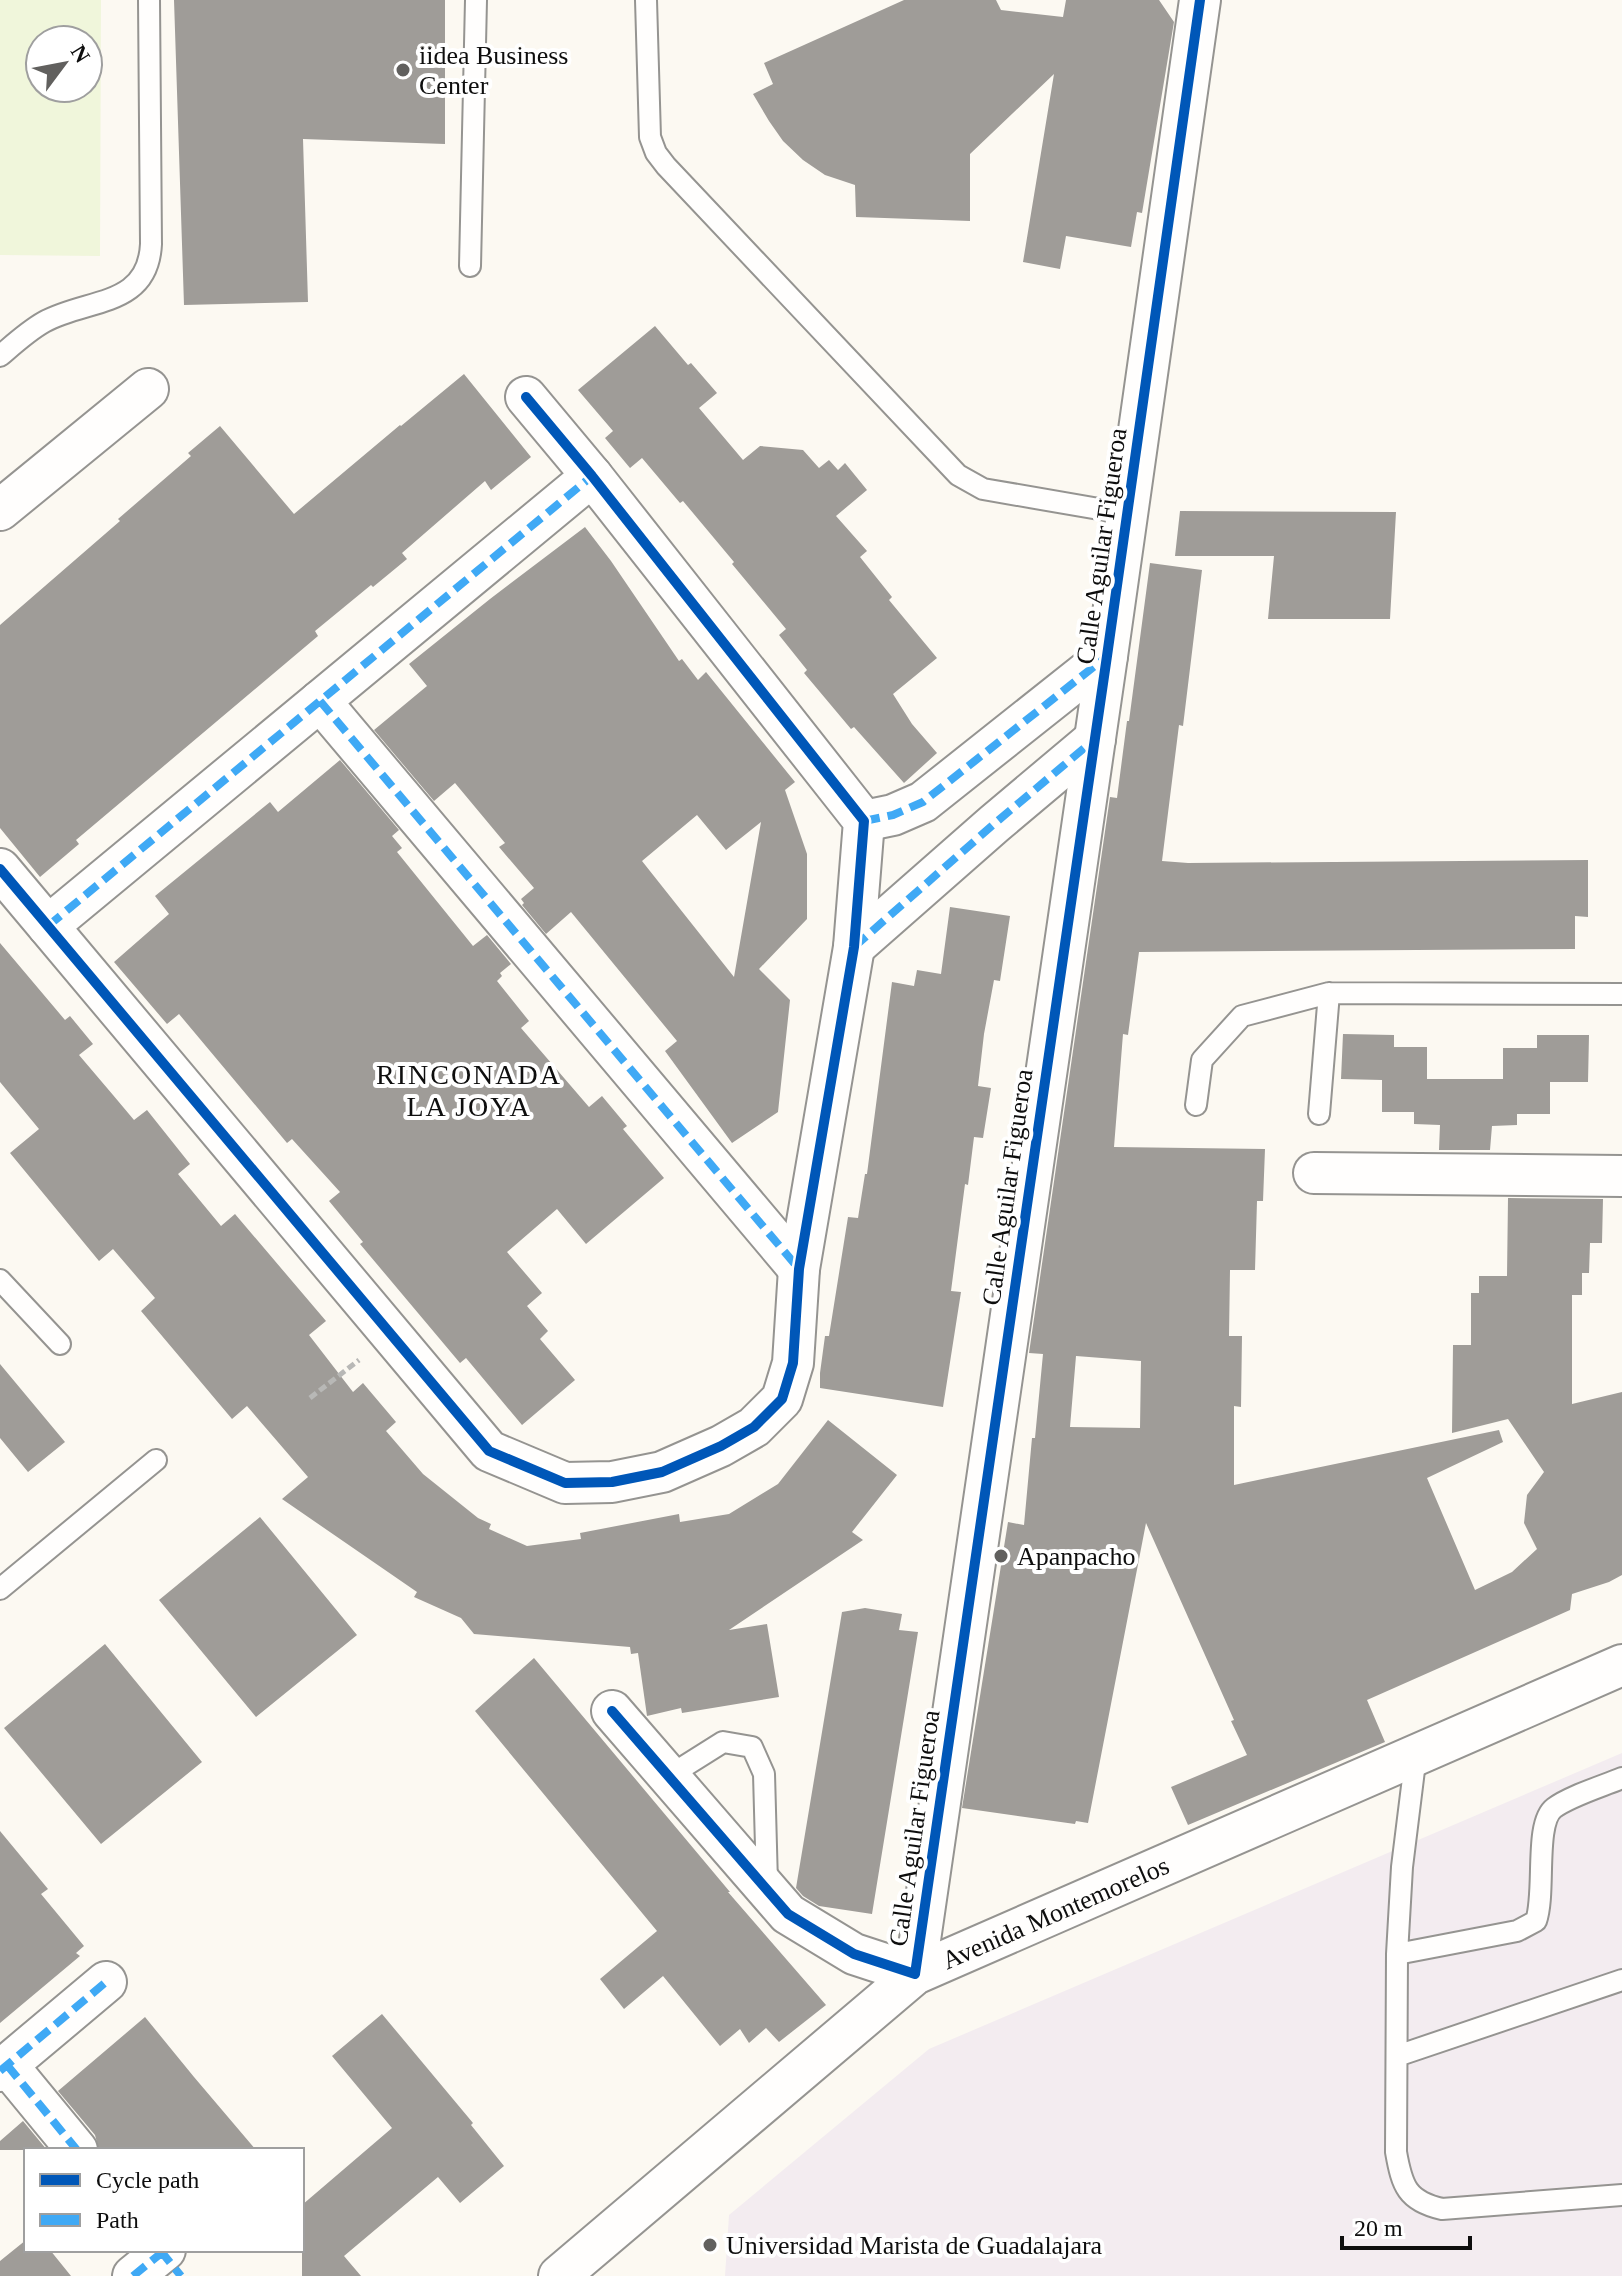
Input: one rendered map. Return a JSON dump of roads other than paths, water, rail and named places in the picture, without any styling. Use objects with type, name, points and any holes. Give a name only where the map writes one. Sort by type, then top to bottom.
[{"type":"street","name":"Calle Aguilar Figueroa","points":[[612,1711],[788,1914],[854,1954],[915,1974],[1200,0]]},
{"type":"street","points":[[0,510],[148,389]]},
{"type":"street","points":[[0,869],[489,1451],[565,1483],[612,1482],[662,1472],[721,1446],[754,1427],[782,1399],[793,1363],[799,1269],[854,947],[864,821],[526,397]]},
{"type":"street","points":[[48,926],[592,476]]},
{"type":"street","points":[[864,821],[893,815],[923,802],[1107,656]]},
{"type":"street","points":[[320,701],[799,1269]]},
{"type":"street","points":[[854,947],[1095,739]]},
{"type":"street","points":[[1314,1173],[1622,1176]]},
{"type":"street","name":"Avenida Montemorelos","points":[[559,2276],[915,1974],[1622,1665]]},
{"type":"street","points":[[75,2148],[3,2068],[106,1982]]},
{"type":"lane","points":[[0,356],[46,321],[124,295],[146,271],[151,244],[149,0]]},
{"type":"lane","points":[[470,266],[476,0]]},
{"type":"lane","points":[[646,0],[650,137],[656,153],[666,166],[958,475],[983,489],[1128,514]]},
{"type":"lane","points":[[1196,1105],[1202,1060],[1242,1016],[1329,993],[1622,994]]},
{"type":"lane","points":[[1319,1114],[1329,993]]},
{"type":"lane","points":[[0,1280],[60,1344]]},
{"type":"lane","points":[[0,1589],[156,1460]]},
{"type":"lane","points":[[669,1776],[723,1742],[752,1747],[764,1774],[767,1890]]},
{"type":"lane","points":[[1416,1754],[1402,1867],[1397,1954],[1396,2152],[1400,2177],[1412,2198],[1442,2209],[1622,2195]]},
{"type":"lane","points":[[1397,1954],[1517,1931],[1536,1921],[1541,1900],[1543,1826],[1548,1814],[1563,1803],[1622,1778]]},
{"type":"lane","points":[[1397,2056],[1622,1980]]},
{"type":"place","name":"iidea Business Center","points":[[403,70]]},
{"type":"place","name":"Apanpacho","points":[[1001,1556]]},
{"type":"place","name":"Universidad Marista de Guadalajara","points":[[710,2245]]},
{"type":"district","name":"RINCONADA LA JOYA","points":[[469,1090]]}]
